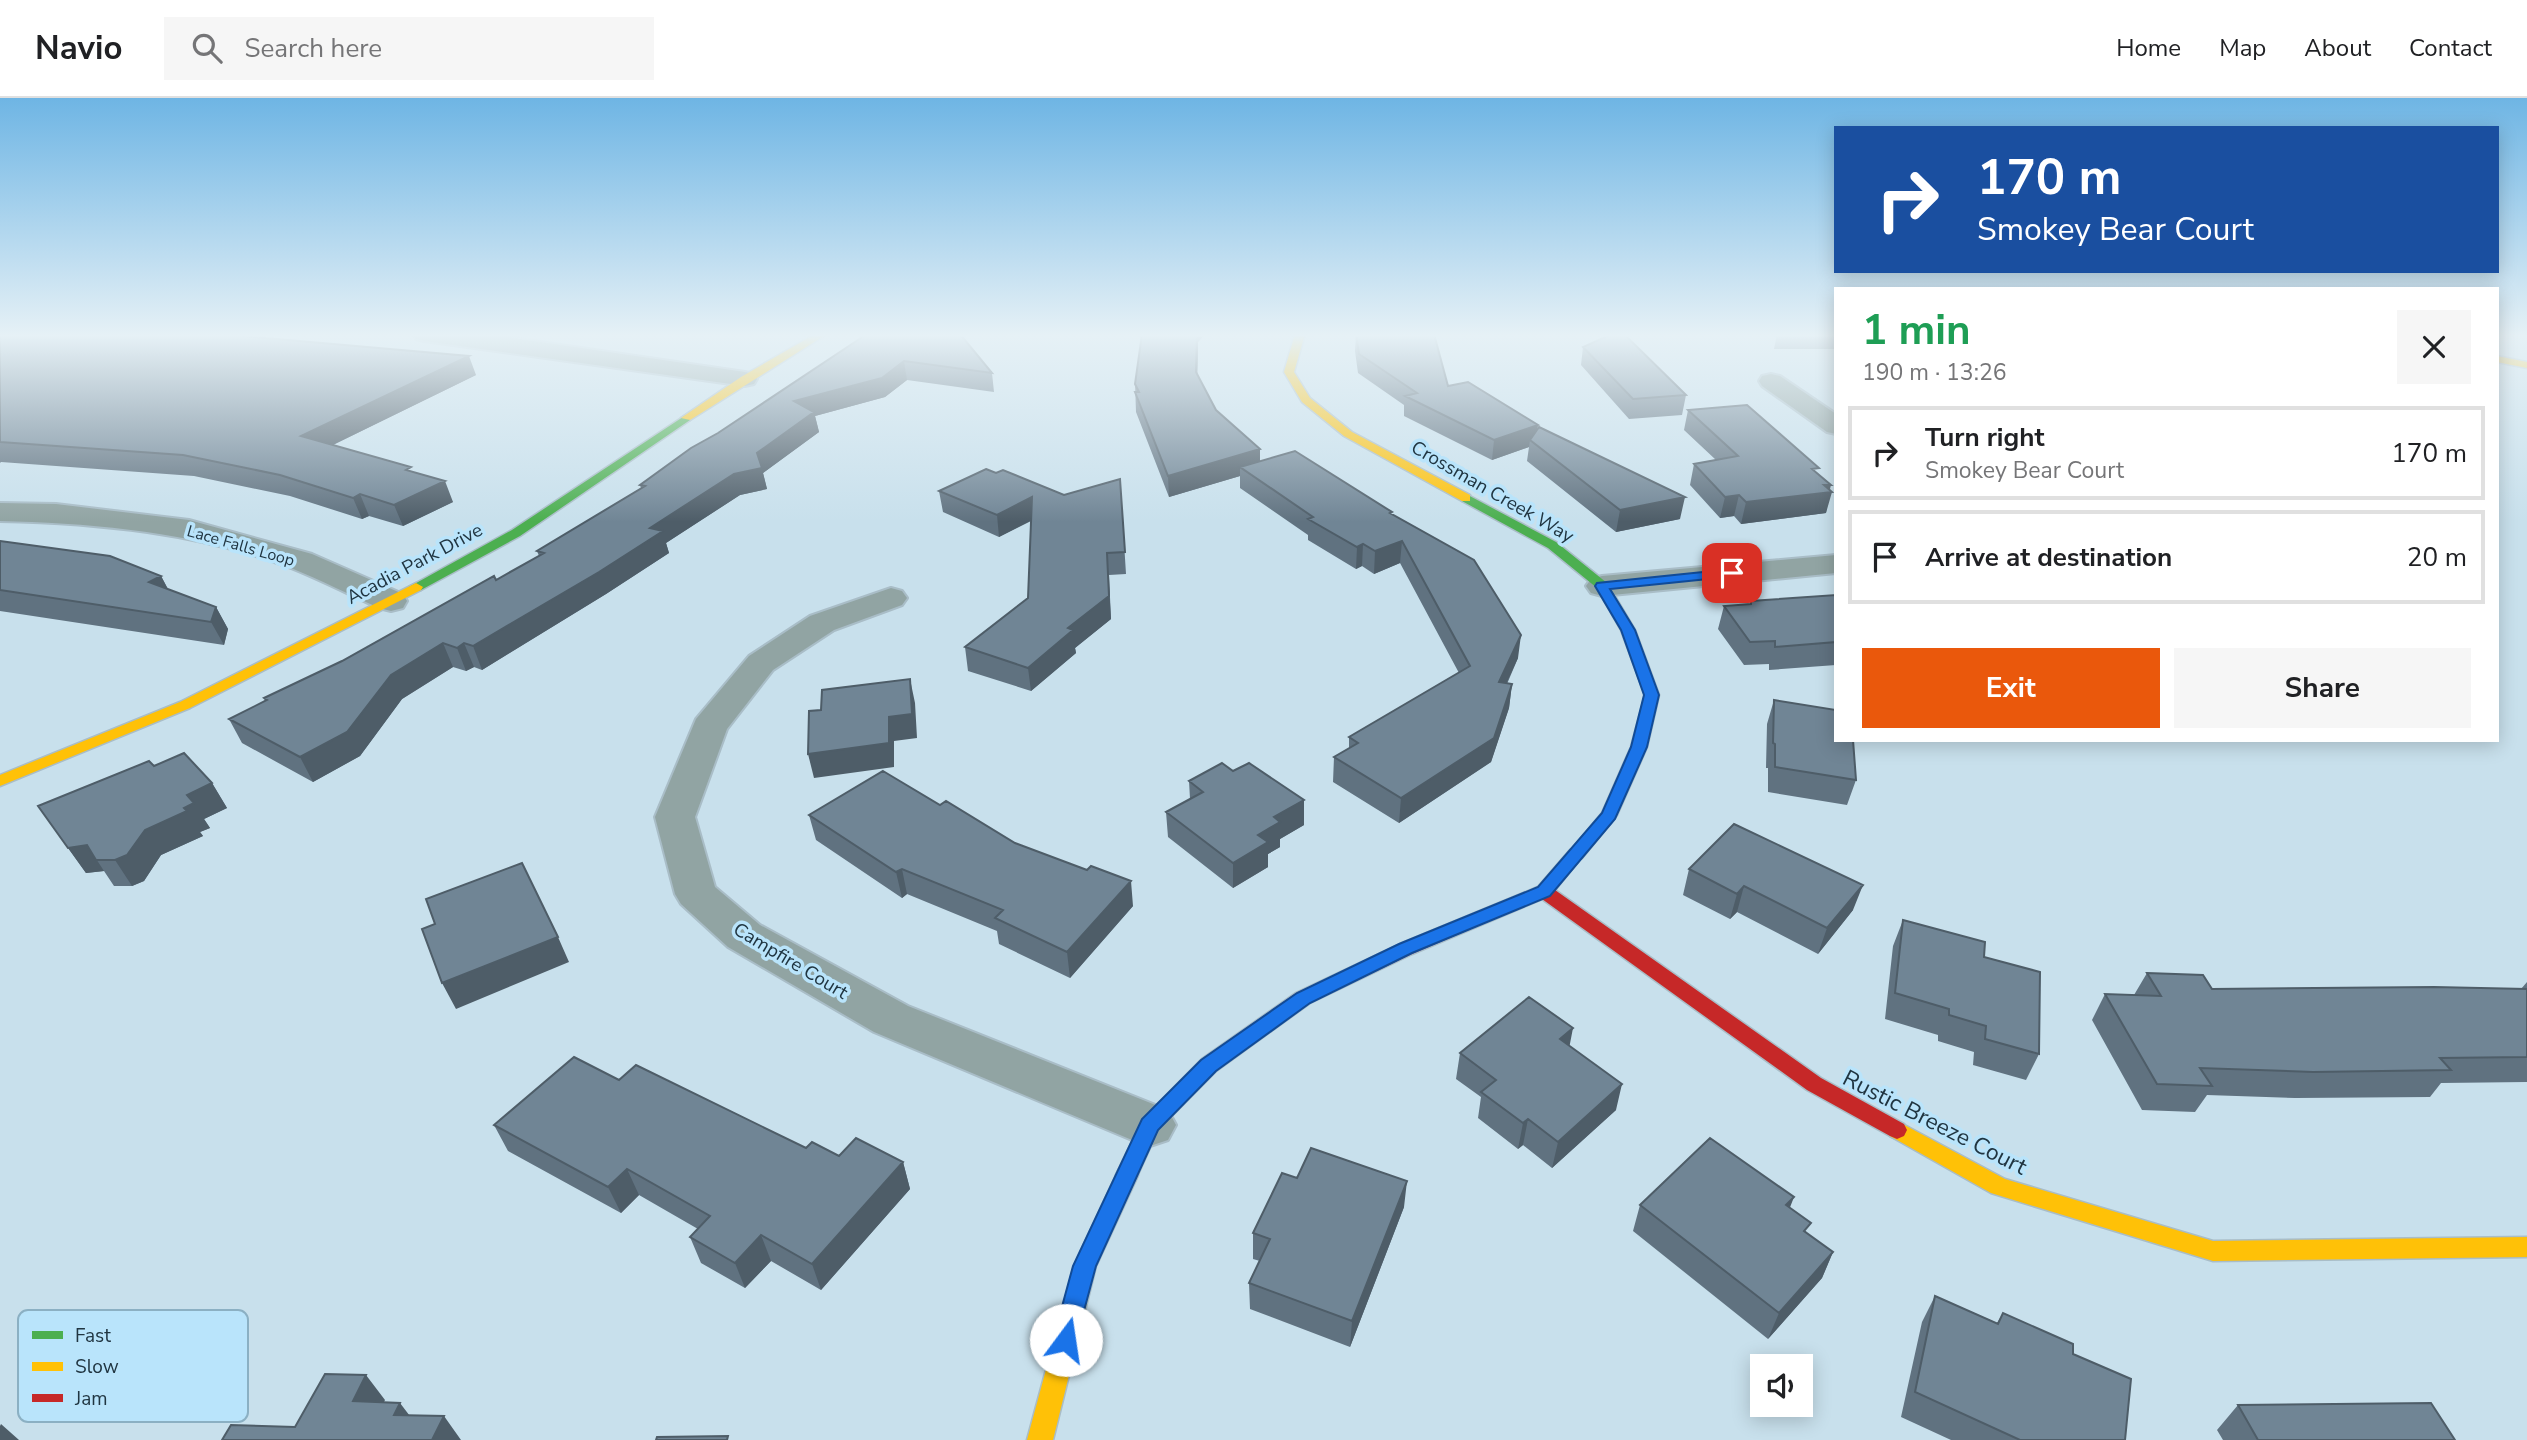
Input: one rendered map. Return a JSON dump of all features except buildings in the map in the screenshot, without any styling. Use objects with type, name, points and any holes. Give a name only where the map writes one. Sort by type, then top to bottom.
[{"type":"street","name":"Acadia Park Drive","points":[[0,781],[185,705],[391,601],[516,533],[719,397]]},
{"type":"street","name":"Crossman Creek Way","points":[[1040,1440],[1085,1266],[1150,1125],[1209,1065],[1304,998],[1406,949],[1544,891],[1609,815],[1639,747],[1652,695],[1628,630],[1602,586],[1552,545],[1348,434],[1304,397]]},
{"type":"street","points":[[1794,397],[1834,425]]},
{"type":"street","name":"Lace Falls Loop","points":[[0,512],[56,513],[189,528],[301,561],[391,601]]},
{"type":"street","points":[[1602,586],[1834,564]]},
{"type":"street","name":"Campfire Court","points":[[891,598],[822,623],[761,663],[709,727],[675,817],[696,894],[744,936],[891,1019],[1150,1125]]},
{"type":"street","name":"Rustic Breeze Court","points":[[1544,891],[1814,1084],[1999,1186],[2213,1251],[2527,1247]]},
{"type":"traffic: fast","points":[[416,587],[516,533],[686,418]]},
{"type":"traffic: fast","points":[[1466,498],[1552,545],[1602,586],[1628,630],[1652,695],[1639,747],[1609,815],[1576,854]]},
{"type":"traffic: slow","points":[[686,418],[718,397]]},
{"type":"traffic: slow","points":[[1304,397],[1348,434],[1466,498]]},
{"type":"traffic: slow","points":[[0,781],[185,705],[416,587]]},
{"type":"traffic: slow","points":[[1897,1130],[1999,1186],[2213,1251],[2527,1247]]},
{"type":"traffic: slow","points":[[1040,1440],[1085,1266],[1127,1175]]},
{"type":"traffic: jam","points":[[1127,1175],[1150,1125],[1209,1065],[1303,998],[1406,949],[1544,891],[1576,854]]},
{"type":"traffic: jam","points":[[1544,891],[1814,1084],[1897,1130]]},
{"type":"route","points":[[1066,1340],[1085,1266],[1150,1125],[1209,1065],[1304,998],[1406,949],[1544,891],[1609,815],[1639,747],[1652,695],[1628,630],[1602,586],[1732,573]]}]
